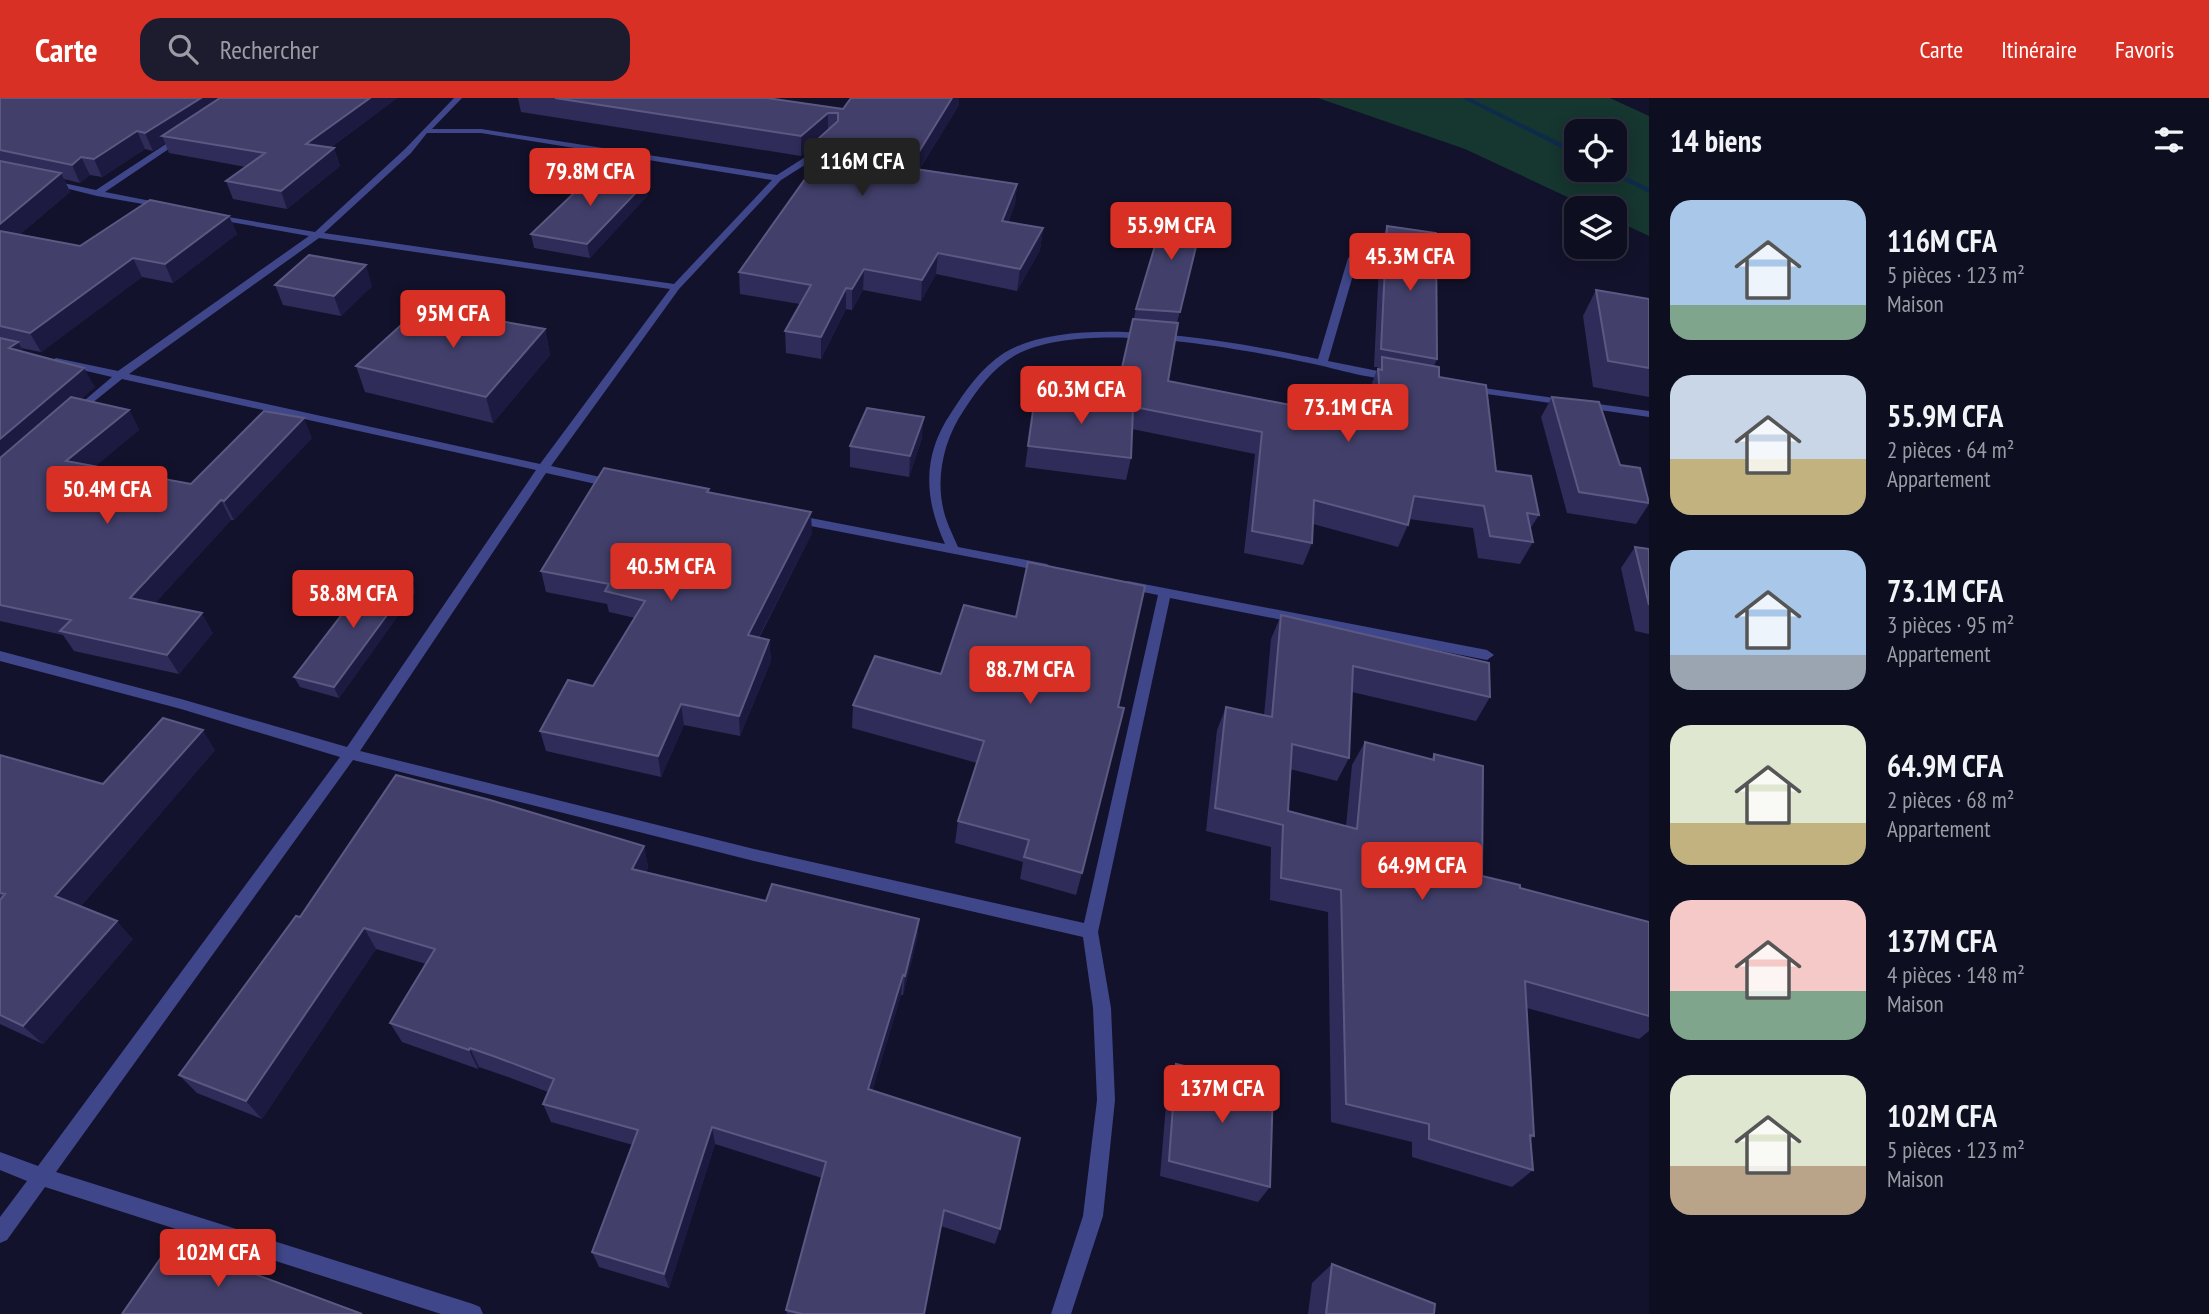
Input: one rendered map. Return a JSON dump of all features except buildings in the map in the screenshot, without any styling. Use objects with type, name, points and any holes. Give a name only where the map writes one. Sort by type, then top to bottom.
[{"type":"street","points":[[70,418],[120,375],[317,235],[408,151],[458,98]]},
{"type":"street","points":[[425,131],[481,131],[778,178]]},
{"type":"street","points":[[97,192],[188,134]]},
{"type":"street","points":[[0,1233],[351,754],[542,470],[676,287],[778,178],[813,156],[833,137]]},
{"type":"street","points":[[43,181],[171,208]]},
{"type":"street","points":[[197,213],[317,235],[676,287]]},
{"type":"street","points":[[1323,360],[1353,258]]},
{"type":"street","points":[[953,549],[937,509],[935,464],[955,413],[984,375],[1016,351],[1059,338],[1128,335],[1219,342],[1323,360],[1410,379]]},
{"type":"street","points":[[40,358],[621,486]]},
{"type":"street","points":[[1457,387],[1649,414]]},
{"type":"street","points":[[781,516],[1059,571]]},
{"type":"street","points":[[1112,581],[1487,655]]},
{"type":"street","points":[[1061,1314],[1093,1216],[1106,1100],[1102,1008],[1090,932],[1166,592]]},
{"type":"street","points":[[0,656],[181,704],[351,754],[754,855],[1090,932]]},
{"type":"street","points":[[0,1161],[42,1177],[473,1314]]},
{"type":"green space","points":[[1318,98],[1610,98],[1649,116],[1649,236],[1627,226],[1627,196],[1565,196],[1465,149]]},
{"type":"waterway","points":[[1465,98],[1564,148]]},
{"type":"waterway","points":[[1627,180],[1649,191]]}]
